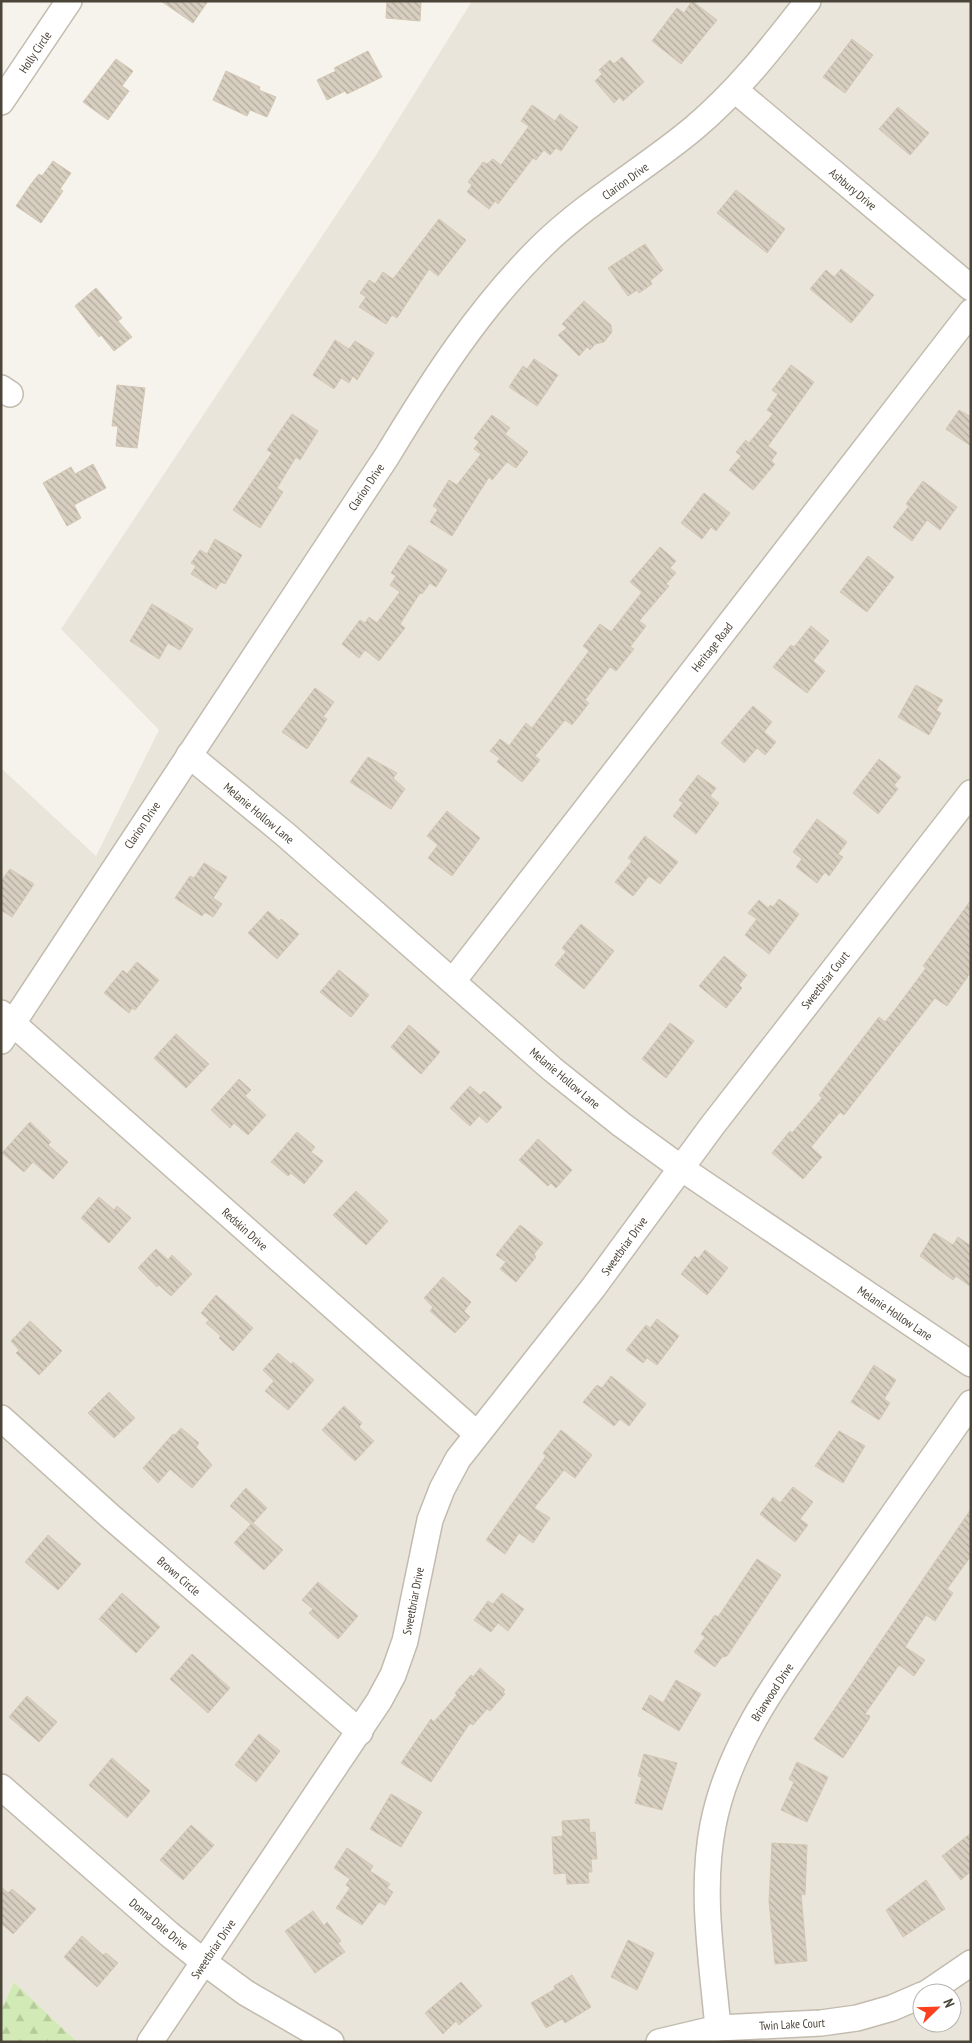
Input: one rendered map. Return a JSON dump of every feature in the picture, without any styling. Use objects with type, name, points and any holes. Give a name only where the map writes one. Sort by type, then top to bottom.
[{"type":"street","name":"Holly Circle","points":[[1,102],[69,1]]},
{"type":"street","name":"Clarion Drive","points":[[5,1026],[189,755],[382,464],[427,389],[472,325],[498,292],[544,245],[588,207],[694,127],[735,90],[757,67],[808,1]]},
{"type":"street","name":"Ashbury Drive","points":[[735,90],[971,288]]},
{"type":"street","name":"Heritage Road","points":[[453,982],[971,312]]},
{"type":"street","name":"Melanie Hollow Lane","points":[[189,755],[286,835],[552,1069],[622,1125],[681,1168],[971,1364]]},
{"type":"street","name":"Sweetbriar Court","points":[[681,1168],[971,793]]},
{"type":"street","name":"Redskin Drive","points":[[5,1026],[477,1434]]},
{"type":"street","name":"Sweetbriar Drive","points":[[150,2042],[360,1732],[388,1684],[405,1641],[425,1540],[442,1489],[458,1459],[593,1288],[681,1168]]},
{"type":"street","name":"Briarwood Drive","points":[[718,2028],[707,1899],[708,1866],[713,1825],[726,1777],[742,1739],[807,1639],[971,1403]]},
{"type":"street","name":"Brown Circle","points":[[1,1418],[111,1517],[360,1732]]},
{"type":"street","name":"Donna Dale Drive","points":[[2,1790],[204,1962],[246,1993],[331,2042]]},
{"type":"street","points":[[942,1983],[971,1963]]},
{"type":"street","name":"Twin Lake Court","points":[[659,2042],[718,2028],[821,2023],[857,2018],[892,2008],[912,1999]]},
{"type":"shaded area","points":[[472,1],[971,1],[971,2042],[77,2042],[14,1982],[1,2010],[1,768],[96,856],[159,730],[61,629],[376,155]]},
{"type":"green space","points":[[14,1982],[77,2042],[1,2042],[1,2010]]},
{"type":"building","points":[[161,1],[208,1],[193,23]]},
{"type":"building","points":[[387,1],[421,1],[420,21],[386,18]]},
{"type":"building","points":[[692,1],[717,20],[681,64],[652,41],[677,8],[684,13]]},
{"type":"building","points":[[852,39],[873,55],[845,93],[823,77]]},
{"type":"building","points":[[368,51],[382,77],[347,94],[345,91],[327,100],[317,80],[336,71],[334,68]]},
{"type":"building","points":[[622,57],[644,82],[623,101],[620,97],[614,103],[595,81],[602,74],[599,70],[610,60],[614,64]]},
{"type":"building","points":[[116,59],[133,71],[122,86],[129,91],[108,120],[83,102]]},
{"type":"building","points":[[226,71],[260,87],[259,90],[276,97],[267,117],[250,110],[247,116],[213,100]]},
{"type":"building","points":[[532,105],[555,121],[560,114],[578,127],[561,151],[556,148],[550,155],[544,150],[536,160],[533,158],[498,204],[495,201],[489,209],[467,192],[472,185],[468,182],[483,162],[487,164],[493,159],[501,165],[529,126],[521,121]]},
{"type":"building","points":[[898,107],[929,133],[910,155],[879,129]]},
{"type":"building","points":[[53,161],[71,173],[60,189],[63,191],[41,223],[16,206],[39,174],[42,176]]},
{"type":"building","points":[[736,190],[785,229],[767,253],[717,213]]},
{"type":"building","points":[[439,219],[466,240],[438,276],[429,269],[397,318],[392,315],[386,324],[359,307],[366,297],[360,293],[369,280],[375,284],[383,272],[393,279]]},
{"type":"building","points":[[645,244],[663,270],[650,281],[652,284],[639,293],[637,290],[628,296],[608,268]]},
{"type":"building","points":[[841,269],[874,295],[851,323],[810,289],[826,270],[834,277]]},
{"type":"building","points":[[96,288],[122,318],[118,321],[132,337],[114,351],[101,335],[99,337],[75,306]]},
{"type":"building","points":[[584,301],[611,325],[612,332],[604,342],[595,344],[590,350],[587,347],[579,356],[558,335],[567,328],[562,324]]},
{"type":"building","points":[[335,340],[349,349],[355,341],[374,353],[357,380],[353,376],[349,383],[341,378],[334,389],[313,375]]},
{"type":"building","points":[[534,359],[558,375],[537,406],[509,387],[523,366],[527,369]]},
{"type":"building","points":[[791,365],[814,382],[768,446],[777,453],[771,461],[775,464],[753,490],[729,470],[741,456],[736,452],[746,440],[749,443],[773,414],[767,410],[778,394],[772,390]]},
{"type":"building","points":[[117,385],[145,388],[137,448],[116,446],[118,426],[112,426]]},
{"type":"building","points":[[959,410],[971,417],[971,446],[946,429]]},
{"type":"building","points":[[292,414],[318,431],[300,460],[296,457],[277,488],[283,492],[260,528],[233,510],[272,453],[267,450]]},
{"type":"building","points":[[492,415],[510,428],[505,434],[528,452],[516,468],[507,462],[492,480],[489,477],[452,536],[430,522],[438,509],[433,506],[449,480],[457,485],[481,454],[474,449],[479,442],[474,438]]},
{"type":"building","points":[[93,464],[106,488],[74,505],[81,518],[67,526],[43,483],[71,467],[75,474]]},
{"type":"building","points":[[923,481],[957,507],[940,530],[927,520],[912,541],[893,527],[909,506],[906,504]]},
{"type":"building","points":[[704,493],[730,513],[716,531],[711,527],[702,539],[681,523]]},
{"type":"building","points":[[215,539],[242,555],[225,584],[221,582],[216,589],[191,574],[196,566],[191,563],[200,550],[207,554]]},
{"type":"building","points":[[409,545],[447,570],[436,587],[430,583],[422,594],[420,593],[400,624],[405,628],[379,661],[365,650],[359,658],[342,644],[360,620],[365,623],[369,617],[377,623],[400,592],[390,585],[396,576],[391,573]]},
{"type":"building","points":[[660,547],[676,561],[670,568],[676,573],[666,584],[669,586],[639,621],[646,626],[630,647],[634,649],[616,671],[610,667],[585,700],[589,703],[572,725],[565,720],[535,756],[540,760],[522,782],[497,762],[500,758],[490,751],[500,739],[509,746],[526,723],[532,728],[589,651],[583,646],[600,624],[611,632],[642,592],[630,582]]},
{"type":"building","points":[[868,556],[894,577],[867,612],[840,592]]},
{"type":"building","points":[[152,604],[193,629],[180,650],[168,643],[159,659],[130,641]]},
{"type":"building","points":[[811,626],[829,641],[813,661],[825,671],[807,693],[773,667],[791,645],[794,647]]},
{"type":"building","points":[[916,685],[943,700],[936,710],[941,713],[929,735],[898,717]]},
{"type":"building","points":[[315,688],[334,702],[323,717],[327,719],[307,749],[282,732]]},
{"type":"building","points":[[753,706],[772,722],[764,732],[776,742],[765,755],[757,748],[744,763],[721,743]]},
{"type":"building","points":[[368,757],[397,773],[393,778],[405,789],[391,809],[350,782]]},
{"type":"building","points":[[879,759],[901,777],[894,785],[898,789],[878,814],[853,793]]},
{"type":"building","points":[[698,775],[716,788],[710,796],[719,803],[696,834],[673,816],[683,803],[679,800]]},
{"type":"building","points":[[447,811],[480,838],[452,876],[428,858],[438,845],[427,836]]},
{"type":"building","points":[[817,819],[847,842],[838,854],[843,857],[829,876],[825,872],[817,883],[796,867],[802,859],[793,852]]},
{"type":"building","points":[[645,836],[678,862],[660,884],[649,876],[633,896],[615,882],[632,861],[628,858]]},
{"type":"building","points":[[204,863],[227,877],[213,898],[222,904],[213,917],[205,912],[202,916],[175,898],[190,876],[194,878]]},
{"type":"building","points":[[10,869],[34,884],[12,917],[1,910],[1,881]]},
{"type":"building","points":[[779,899],[799,914],[769,954],[745,935],[757,919],[748,913],[759,900],[768,908],[770,905],[773,907]]},
{"type":"building","points":[[971,900],[971,972],[947,1006],[935,998],[844,1115],[840,1112],[811,1147],[822,1157],[803,1179],[772,1153],[822,1098],[819,1095],[879,1017],[885,1022],[897,1007],[926,968],[923,966]]},
{"type":"building","points":[[268,911],[299,934],[277,959],[248,933]]},
{"type":"building","points":[[581,924],[614,951],[584,989],[555,965],[566,952],[562,948]]},
{"type":"building","points":[[724,956],[747,975],[739,985],[742,988],[726,1008],[699,986]]},
{"type":"building","points":[[137,962],[159,980],[135,1010],[132,1008],[129,1013],[104,993],[123,970],[127,974]]},
{"type":"building","points":[[339,970],[369,995],[351,1017],[320,992]]},
{"type":"building","points":[[670,1023],[694,1041],[666,1078],[642,1059]]},
{"type":"building","points":[[409,1025],[440,1052],[421,1074],[391,1047]]},
{"type":"building","points":[[176,1034],[209,1064],[186,1088],[154,1058]]},
{"type":"building","points":[[239,1079],[251,1090],[245,1096],[266,1115],[248,1135],[234,1123],[230,1128],[211,1110]]},
{"type":"building","points":[[470,1086],[480,1095],[484,1091],[502,1107],[487,1123],[479,1116],[470,1126],[450,1108]]},
{"type":"building","points":[[30,1122],[51,1142],[48,1145],[68,1162],[53,1179],[33,1162],[24,1172],[2,1153]]},
{"type":"building","points":[[297,1132],[315,1147],[311,1152],[323,1161],[304,1184],[291,1173],[288,1176],[271,1162]]},
{"type":"building","points":[[538,1139],[572,1170],[556,1188],[551,1183],[548,1186],[519,1160]]},
{"type":"building","points":[[356,1191],[388,1221],[366,1245],[333,1215]]},
{"type":"building","points":[[99,1197],[114,1210],[117,1206],[131,1218],[109,1243],[81,1218]]},
{"type":"building","points":[[520,1225],[543,1243],[534,1254],[536,1257],[516,1282],[500,1269],[506,1262],[496,1255]]},
{"type":"building","points":[[934,1233],[953,1245],[958,1237],[971,1246],[971,1287],[956,1276],[953,1280],[920,1256]]},
{"type":"building","points":[[156,1249],[168,1260],[172,1255],[192,1274],[171,1296],[159,1285],[157,1287],[138,1268]]},
{"type":"building","points":[[705,1250],[728,1268],[707,1295],[681,1274],[695,1256],[698,1259]]},
{"type":"building","points":[[443,1277],[471,1302],[464,1311],[470,1317],[455,1333],[430,1311],[433,1307],[424,1298]]},
{"type":"building","points":[[216,1295],[253,1328],[233,1351],[219,1338],[221,1336],[206,1323],[209,1320],[201,1313]]},
{"type":"building","points":[[657,1319],[679,1336],[657,1365],[647,1358],[643,1363],[626,1350],[646,1325],[650,1328]]},
{"type":"building","points":[[30,1321],[62,1351],[39,1375],[16,1353],[19,1350],[11,1341]]},
{"type":"building","points":[[278,1353],[291,1364],[293,1362],[314,1380],[288,1410],[265,1391],[274,1381],[263,1370]]},
{"type":"building","points":[[874,1365],[896,1380],[884,1399],[890,1403],[879,1420],[851,1402]]},
{"type":"building","points":[[611,1376],[646,1404],[629,1426],[620,1419],[614,1426],[583,1402],[597,1385],[602,1388]]},
{"type":"building","points":[[109,1392],[135,1418],[114,1438],[88,1413]]},
{"type":"building","points":[[344,1406],[362,1423],[359,1427],[374,1441],[355,1461],[322,1430]]},
{"type":"building","points":[[181,1428],[199,1443],[196,1447],[212,1465],[192,1488],[170,1469],[158,1483],[143,1468],[173,1434],[175,1435]]},
{"type":"building","points":[[561,1430],[592,1455],[575,1478],[564,1470],[534,1508],[550,1518],[533,1543],[519,1533],[505,1554],[486,1540],[546,1456],[543,1453]]},
{"type":"building","points":[[839,1431],[865,1446],[843,1483],[815,1466]]},
{"type":"building","points":[[793,1487],[813,1502],[800,1519],[808,1525],[795,1542],[760,1514],[773,1497],[780,1503]]},
{"type":"building","points":[[246,1488],[267,1508],[253,1523],[283,1550],[264,1570],[234,1543],[251,1524],[230,1506]]},
{"type":"building","points":[[971,1509],[971,1556],[947,1589],[953,1593],[935,1621],[926,1615],[905,1647],[925,1660],[914,1676],[899,1665],[865,1714],[870,1716],[869,1719],[843,1758],[814,1739]]},
{"type":"building","points":[[48,1535],[81,1564],[58,1590],[25,1562]]},
{"type":"building","points":[[757,1559],[781,1575],[727,1656],[722,1657],[715,1667],[694,1652],[705,1637],[701,1634],[715,1615],[718,1617]]},
{"type":"building","points":[[318,1582],[358,1616],[338,1639],[309,1613],[313,1609],[302,1600]]},
{"type":"building","points":[[122,1593],[160,1627],[136,1653],[99,1619]]},
{"type":"building","points":[[502,1593],[524,1609],[508,1631],[498,1623],[491,1632],[474,1620],[488,1601],[493,1604]]},
{"type":"building","points":[[192,1654],[230,1688],[208,1713],[170,1679]]},
{"type":"building","points":[[480,1668],[505,1690],[503,1692],[505,1694],[490,1711],[487,1709],[473,1725],[470,1723],[431,1782],[401,1763],[431,1719],[434,1722],[457,1695],[455,1693]]},
{"type":"building","points":[[676,1680],[701,1694],[679,1731],[642,1709],[650,1695],[663,1703]]},
{"type":"building","points":[[27,1696],[57,1722],[39,1742],[9,1717]]},
{"type":"building","points":[[259,1734],[280,1751],[256,1782],[235,1765]]},
{"type":"building","points":[[644,1754],[677,1763],[662,1810],[635,1803],[642,1777],[638,1776]]},
{"type":"building","points":[[112,1758],[150,1791],[127,1818],[89,1785]]},
{"type":"building","points":[[797,1762],[828,1777],[807,1822],[781,1810],[794,1782],[789,1779]]},
{"type":"building","points":[[391,1794],[422,1812],[401,1847],[370,1829]]},
{"type":"building","points":[[589,1819],[590,1833],[595,1832],[597,1859],[591,1859],[592,1872],[588,1872],[589,1883],[567,1884],[566,1873],[554,1874],[552,1837],[563,1836],[562,1821]]},
{"type":"building","points":[[191,1825],[214,1845],[183,1880],[160,1860]]},
{"type":"building","points":[[971,1833],[971,1871],[961,1880],[942,1856]]},
{"type":"building","points":[[772,1843],[807,1845],[805,1895],[801,1894],[807,1961],[775,1964],[769,1901]]},
{"type":"building","points":[[347,1848],[373,1866],[370,1871],[390,1884],[387,1888],[393,1892],[385,1905],[379,1902],[362,1925],[336,1908],[350,1888],[346,1885],[350,1879],[334,1868]]},
{"type":"building","points":[[926,1880],[945,1909],[903,1937],[886,1910]]},
{"type":"building","points":[[1,1887],[8,1893],[12,1889],[36,1909],[13,1934],[1,1923]]},
{"type":"building","points":[[313,1911],[324,1926],[327,1922],[341,1941],[338,1943],[345,1952],[315,1973],[285,1931]]},
{"type":"building","points":[[82,1936],[103,1955],[106,1953],[118,1963],[97,1987],[64,1957]]},
{"type":"building","points":[[628,1940],[654,1953],[637,1990],[611,1977]]},
{"type":"building","points":[[572,1975],[591,2007],[565,2023],[562,2019],[546,2028],[531,2003],[555,1989],[554,1986]]},
{"type":"building","points":[[461,1982],[482,2006],[459,2025],[456,2021],[443,2034],[425,2013]]}]
